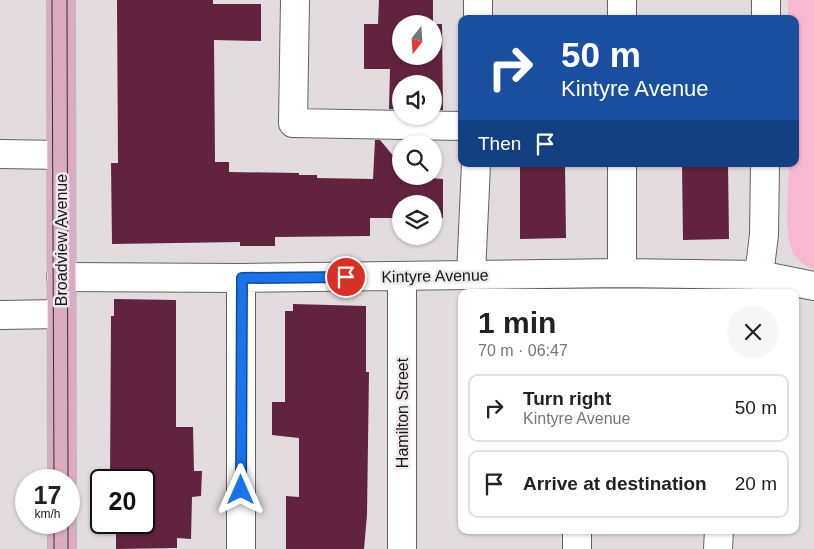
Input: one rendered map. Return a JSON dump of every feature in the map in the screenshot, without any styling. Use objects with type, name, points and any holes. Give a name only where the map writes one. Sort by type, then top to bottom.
[{"type":"main road","name":"Broadview Avenue","points":[[61,0],[62,469]]},
{"type":"main road","points":[[62,534],[62,549]]},
{"type":"street","points":[[294,0],[293,122],[458,126]]},
{"type":"street","points":[[478,0],[478,15]]},
{"type":"street","points":[[622,0],[622,15]]},
{"type":"street","points":[[766,0],[766,15]]},
{"type":"street","points":[[0,154],[61,156]]},
{"type":"street","points":[[471,276],[476,167]]},
{"type":"street","points":[[622,167],[622,273]]},
{"type":"street","points":[[760,275],[764,235],[765,167]]},
{"type":"street","name":"Kintyre Avenue","points":[[61,277],[471,276],[575,283],[622,273],[719,284],[760,275],[814,286]]},
{"type":"street","name":"Hamilton Street","points":[[402,276],[402,549]]},
{"type":"street","points":[[241,549],[242,278]]},
{"type":"street","points":[[0,314],[61,314]]},
{"type":"street","points":[[577,534],[577,549]]},
{"type":"street","points":[[718,534],[718,549]]},
{"type":"shaded area","points":[[788,0],[814,0],[814,269],[794,255],[788,233],[789,167],[799,167],[799,15],[788,15]]},
{"type":"building","points":[[117,0],[213,0],[213,4],[261,4],[261,41],[214,40],[215,162],[229,162],[229,172],[299,173],[299,175],[317,175],[317,178],[373,179],[375,140],[380,140],[392,154],[392,185],[442,185],[443,179],[443,218],[442,195],[392,195],[392,218],[370,218],[370,236],[275,237],[275,246],[240,246],[240,242],[112,244],[111,163],[118,163]]},
{"type":"building","points":[[379,0],[433,0],[433,15],[392,15],[392,65],[442,65],[442,24],[443,110],[442,75],[392,75],[392,109],[389,109],[390,69],[364,69],[364,24],[378,24]]},
{"type":"building","points":[[520,167],[565,167],[566,238],[520,239]]},
{"type":"building","points":[[682,167],[728,167],[729,239],[683,240]]},
{"type":"building","points":[[114,299],[176,300],[176,427],[193,427],[194,471],[202,471],[201,496],[192,497],[191,539],[177,538],[177,548],[116,549],[116,534],[155,534],[155,469],[110,469],[111,316],[114,316]]},
{"type":"building","points":[[293,304],[366,306],[366,372],[369,372],[367,515],[364,549],[286,549],[286,496],[299,497],[299,438],[272,435],[272,402],[285,402],[285,311],[293,311]]},
{"type":"tram line","points":[[52,0],[54,469]]},
{"type":"tram line","points":[[67,0],[68,469]]},
{"type":"tram line","points":[[54,534],[54,549]]},
{"type":"tram line","points":[[68,534],[68,549]]},
{"type":"route","points":[[241,490],[242,278],[346,277]]}]
